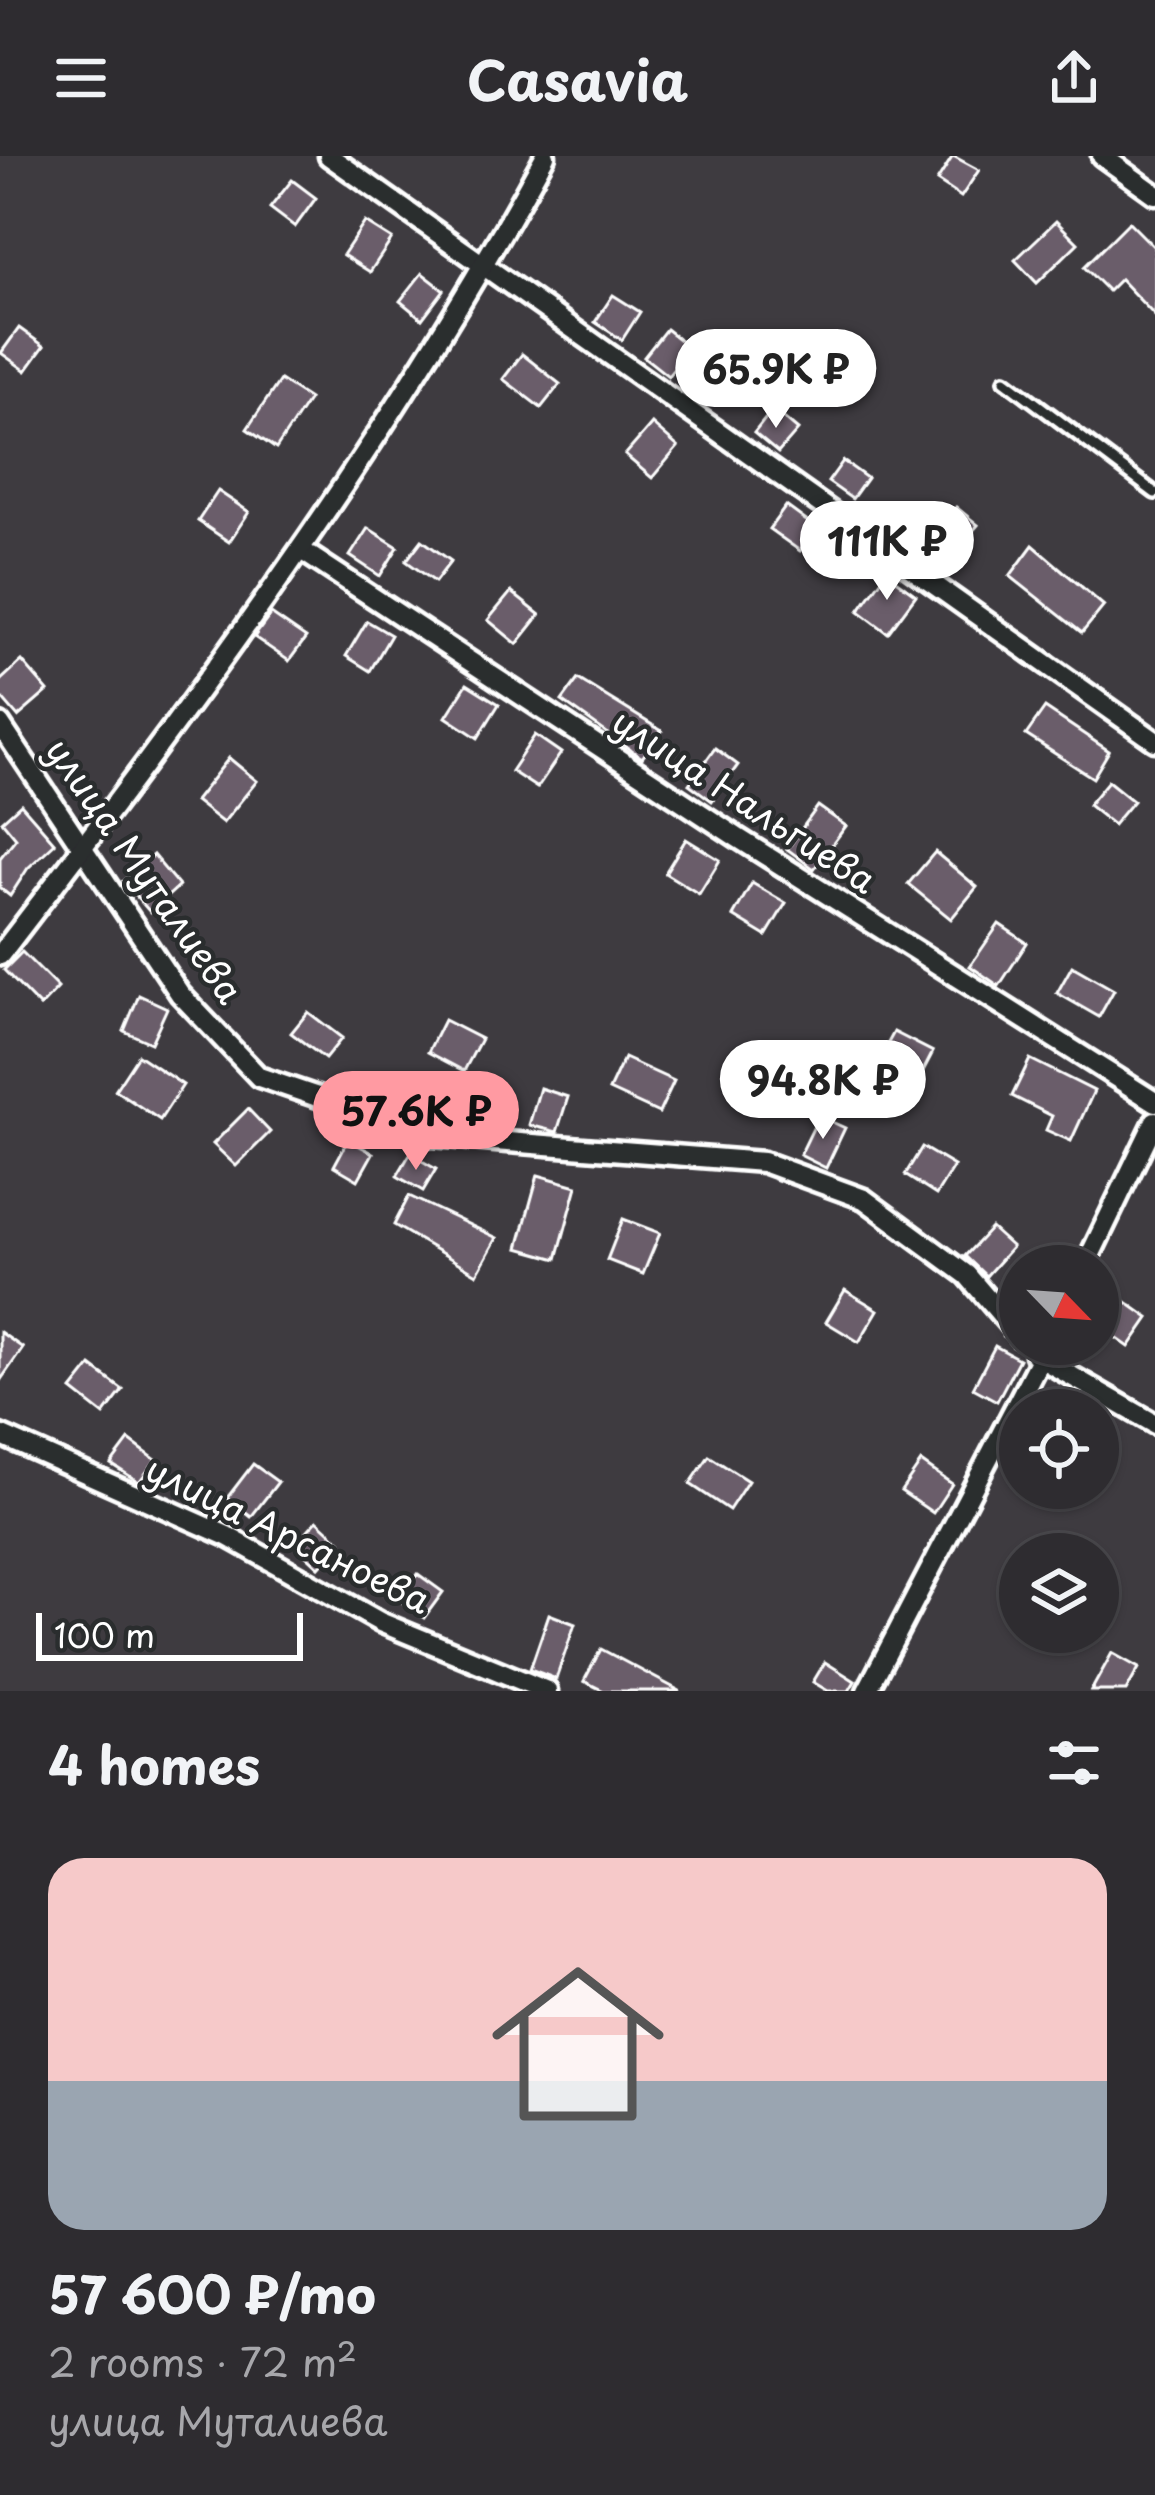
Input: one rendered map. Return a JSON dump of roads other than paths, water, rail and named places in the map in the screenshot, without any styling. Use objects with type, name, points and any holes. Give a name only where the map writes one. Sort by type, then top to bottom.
[{"type":"street","points":[[329,156],[1155,741]]},
{"type":"street","points":[[0,955],[301,550],[484,268],[544,156]]},
{"type":"street","points":[[1102,156],[1155,194]]},
{"type":"street","name":"улица Нальгиева","points":[[301,550],[738,838],[1155,1102]]},
{"type":"street","name":"улица Муталиева","points":[[0,724],[181,994],[259,1076],[432,1136],[763,1162],[864,1199],[967,1275],[999,1312]]},
{"type":"street","points":[[1095,1245],[1155,1121]]},
{"type":"street","points":[[867,1691],[1037,1365]]},
{"type":"street","points":[[1064,1365],[1155,1424]]},
{"type":"street","name":"улица Арсаноева","points":[[0,1435],[227,1536],[380,1622],[548,1691]]},
{"type":"lane","points":[[1005,380],[1155,493]]}]
